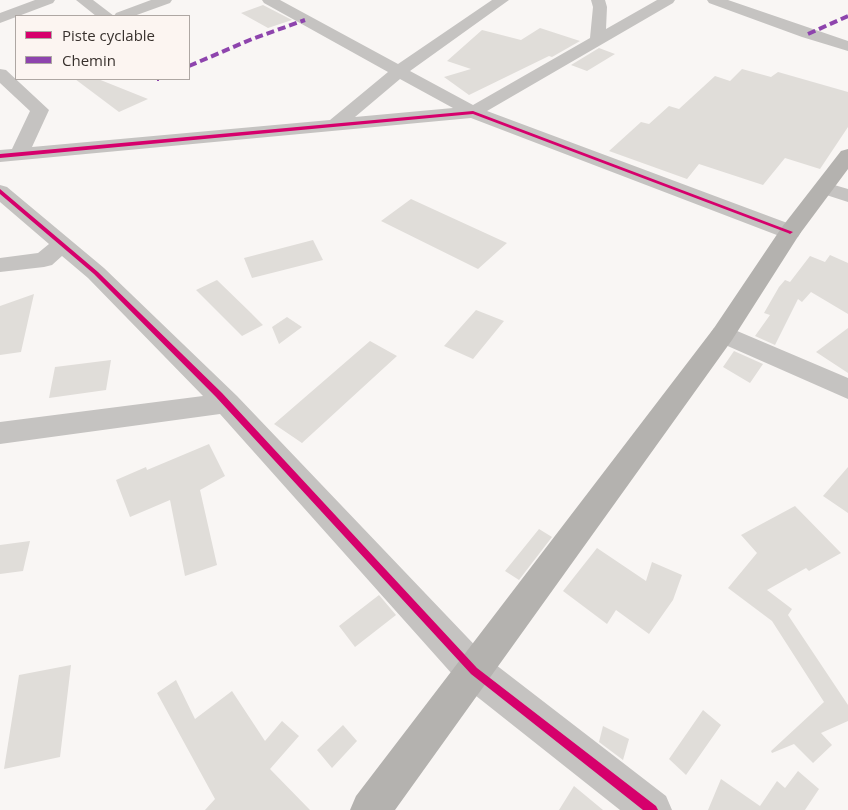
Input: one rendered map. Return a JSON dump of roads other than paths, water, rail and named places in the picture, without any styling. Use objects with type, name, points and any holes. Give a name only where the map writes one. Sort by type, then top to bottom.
[{"type":"main road","points":[[370,810],[723,334],[790,232],[836,192],[848,155]]},
{"type":"street","points":[[0,18],[48,0]]},
{"type":"street","points":[[83,0],[105,15]]},
{"type":"street","points":[[124,15],[165,0]]},
{"type":"street","points":[[269,0],[473,112],[790,232]]},
{"type":"street","points":[[477,0],[498,2]]},
{"type":"street","points":[[598,0],[600,7],[598,40]]},
{"type":"street","points":[[10,155],[473,112],[668,0]]},
{"type":"street","points":[[714,0],[840,44],[848,58]]},
{"type":"street","points":[[335,125],[399,71],[498,2]]},
{"type":"street","points":[[3,69],[40,110],[10,155]]},
{"type":"street","points":[[0,190],[96,273],[227,403],[474,670],[652,810]]},
{"type":"street","points":[[0,265],[44,260],[63,244]]},
{"type":"street","points":[[723,334],[848,389]]},
{"type":"street","points":[[0,432],[227,403]]}]
